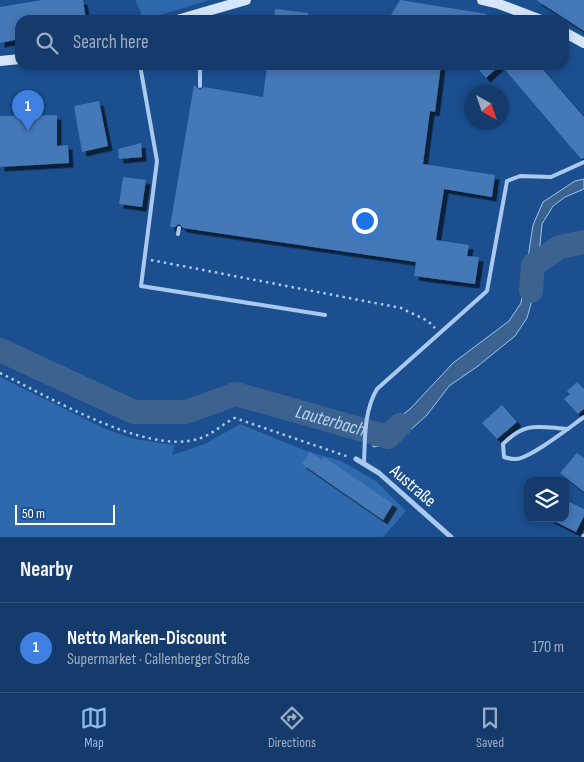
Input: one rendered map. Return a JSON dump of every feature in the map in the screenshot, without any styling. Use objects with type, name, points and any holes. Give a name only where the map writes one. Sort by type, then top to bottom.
[{"type":"street","points":[[205,15],[246,0]]},
{"type":"street","points":[[482,0],[528,15]]},
{"type":"street","points":[[569,35],[584,43]]},
{"type":"street","points":[[0,61],[15,60]]},
{"type":"street","name":"Austraße","points":[[356,459],[378,473],[450,537]]},
{"type":"lane","points":[[141,70],[157,161],[142,286],[325,315]]},
{"type":"lane","points":[[200,70],[200,86]]},
{"type":"lane","points":[[364,464],[367,414],[370,401],[377,389],[487,291],[507,182],[520,176],[552,176],[584,162]]},
{"type":"lane","points":[[178,234],[179,228]]},
{"type":"lane","points":[[568,429],[531,426],[516,431],[503,444],[504,457],[516,459],[543,446],[568,429],[584,417]]},
{"type":"path","points":[[146,259],[401,308],[428,320],[439,333]]},
{"type":"path","points":[[0,373],[90,417],[149,439],[184,441],[198,439],[235,418],[356,459]]},
{"type":"shaded area","points":[[135,0],[210,0],[160,15],[142,15]]},
{"type":"shaded area","points":[[584,179],[584,189],[565,197],[553,206],[542,224],[536,286],[527,318],[515,336],[478,366],[449,386],[427,415],[393,444],[373,447],[373,430],[395,421],[411,408],[453,363],[509,321],[521,303],[533,225],[543,202],[575,181]]},
{"type":"shaded area","points":[[0,377],[103,428],[133,439],[175,445],[172,455],[205,444],[240,424],[304,450],[341,461],[376,481],[406,511],[383,537],[0,537]]},
{"type":"shaded area","points":[[207,400],[208,411],[196,416],[177,421],[158,419],[168,406]]},
{"type":"building","points":[[42,0],[83,0],[85,15],[15,15],[15,40],[0,43],[0,7]]},
{"type":"building","points":[[400,0],[487,14],[487,15],[391,15]]},
{"type":"building","points":[[536,0],[584,0],[584,31],[569,21],[569,15],[559,15]]},
{"type":"building","points":[[275,9],[308,13],[308,15],[274,15]]},
{"type":"building","points":[[266,70],[440,70],[435,112],[430,111],[423,164],[495,175],[492,197],[444,189],[436,240],[469,245],[467,256],[479,257],[475,284],[414,276],[416,262],[183,228],[179,224],[175,227],[170,227],[194,85],[200,90],[204,87],[263,97]]},
{"type":"building","points":[[479,70],[495,70],[486,78]]},
{"type":"building","points":[[505,70],[543,70],[584,117],[584,158],[581,159]]},
{"type":"building","points":[[99,101],[108,146],[82,152],[74,106]]},
{"type":"building","points":[[57,115],[57,146],[68,145],[69,163],[0,167],[0,116]]},
{"type":"building","points":[[141,143],[142,157],[119,159],[118,149]]},
{"type":"building","points":[[123,177],[146,180],[142,207],[119,204]]},
{"type":"building","points":[[577,382],[584,389],[584,409],[578,414],[564,399],[570,394],[567,391]]},
{"type":"building","points":[[502,405],[517,422],[497,439],[482,423]]},
{"type":"building","points":[[310,452],[322,460],[324,457],[393,504],[383,520],[302,464]]},
{"type":"building","points":[[577,453],[584,458],[584,492],[569,480],[569,477],[565,477],[560,473]]},
{"type":"building","points":[[569,502],[584,509],[584,516],[576,532],[556,522],[569,522]]},
{"type":"waterway","name":"Lauterbach","points":[[531,291],[533,265],[560,247],[584,242]]},
{"type":"waterway","name":"Lauterbach","points":[[0,350],[134,412],[186,412],[236,394],[388,437],[400,425]]},
{"type":"place","name":"Netto Marken-Discount","points":[[28,131]]}]
